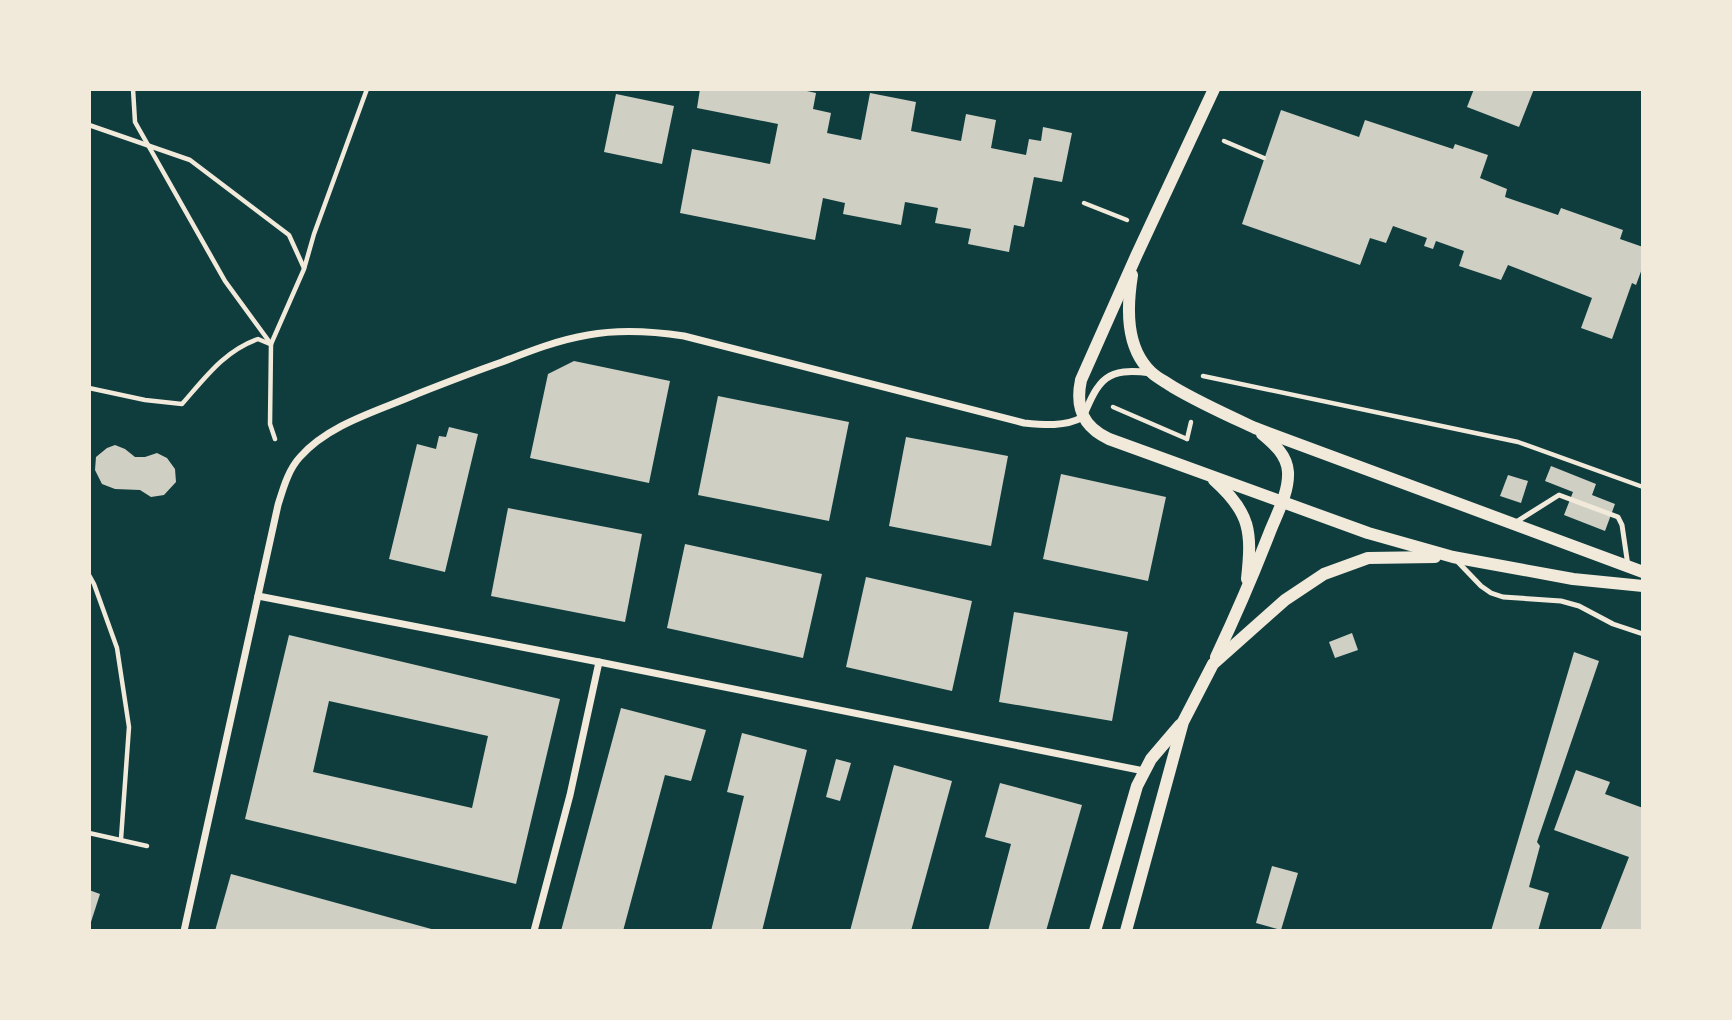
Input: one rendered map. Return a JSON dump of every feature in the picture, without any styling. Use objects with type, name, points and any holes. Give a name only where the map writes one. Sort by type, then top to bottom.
[{"type":"street","points":[[1214,89],[1081,380],[1079,399],[1083,416],[1090,427],[1109,439],[1368,533],[1453,557],[1573,579],[1643,586]]},
{"type":"street","points":[[1137,254],[1128,311],[1135,346],[1152,373],[1197,401],[1255,428],[1643,572]]},
{"type":"street","points":[[184,931],[278,505],[288,477],[299,458],[321,440],[352,422],[540,347],[609,332],[643,331],[684,336],[1024,423],[1056,425],[1071,422],[1083,416],[1094,391],[1102,381],[1129,371],[1152,373]]},
{"type":"street","points":[[1126,931],[1183,722],[1245,597],[1282,503],[1288,479],[1285,461],[1274,444],[1255,428]]},
{"type":"street","points":[[1207,474],[1229,494],[1245,520],[1250,548],[1245,597]]},
{"type":"street","points":[[1213,664],[1285,600],[1324,574],[1368,558],[1453,557]]},
{"type":"street","points":[[257,596],[1144,771]]},
{"type":"street","points":[[534,931],[570,795],[599,662]]},
{"type":"street","points":[[1095,931],[1132,800],[1144,771],[1160,747],[1183,722]]},
{"type":"lane","points":[[1512,524],[1559,495],[1618,517],[1622,525],[1628,566]]},
{"type":"lane","points":[[1453,557],[1491,593],[1503,597],[1561,601],[1643,634]]},
{"type":"path","points":[[133,89],[135,122],[225,281],[271,344]]},
{"type":"path","points":[[275,439],[270,424],[271,344],[304,269],[314,234],[367,89]]},
{"type":"path","points":[[89,125],[190,160],[289,235],[304,269]]},
{"type":"path","points":[[1224,141],[1264,158]]},
{"type":"path","points":[[1084,203],[1127,219]]},
{"type":"path","points":[[89,388],[145,400],[181,404],[219,361],[258,339],[271,344]]},
{"type":"path","points":[[1203,376],[1518,442],[1643,487]]},
{"type":"path","points":[[1112,407],[1187,439]]},
{"type":"path","points":[[1184,450],[1191,422]]},
{"type":"path","points":[[89,575],[117,648],[129,727],[121,839]]},
{"type":"path","points":[[89,833],[147,846]]},
{"type":"building","points":[[700,89],[798,89],[816,93],[813,109],[831,113],[827,133],[861,140],[870,93],[916,102],[911,131],[961,141],[966,114],[996,120],[991,148],[1026,155],[1029,139],[1041,141],[1043,127],[1072,133],[1062,182],[1034,177],[1024,227],[1014,225],[1009,252],[968,244],[971,229],[935,223],[938,208],[905,202],[901,225],[843,214],[845,203],[823,198],[815,240],[680,213],[692,149],[770,164],[778,124],[697,108]]},
{"type":"building","points":[[1474,89],[1534,89],[1519,127],[1467,107]]},
{"type":"building","points":[[616,94],[674,106],[662,164],[604,152]]},
{"type":"building","points":[[1281,110],[1359,137],[1365,120],[1453,149],[1455,144],[1488,155],[1480,178],[1507,189],[1505,197],[1558,215],[1561,208],[1623,230],[1620,239],[1643,247],[1643,266],[1636,285],[1632,283],[1612,339],[1581,328],[1592,298],[1508,265],[1501,280],[1459,266],[1464,251],[1436,241],[1433,249],[1424,246],[1427,238],[1393,226],[1386,243],[1370,238],[1360,265],[1242,224]]},
{"type":"building","points":[[574,361],[670,381],[649,483],[530,458],[548,374]]},
{"type":"building","points":[[718,396],[849,422],[829,521],[698,495]]},
{"type":"building","points":[[449,427],[478,434],[445,572],[389,559],[417,444],[436,449],[439,436],[446,437]]},
{"type":"building","points":[[906,437],[1008,456],[991,546],[889,526]]},
{"type":"building","points":[[115,445],[135,457],[157,453],[167,458],[175,469],[176,482],[164,495],[151,497],[140,490],[115,489],[102,484],[95,470],[96,457]]},
{"type":"building","points":[[1551,466],[1596,484],[1592,495],[1615,504],[1605,531],[1564,515],[1573,492],[1545,481]]},
{"type":"building","points":[[1061,474],[1166,497],[1148,581],[1043,559]]},
{"type":"building","points":[[1508,475],[1528,481],[1521,503],[1500,496]]},
{"type":"building","points":[[508,508],[642,534],[625,622],[491,596]]},
{"type":"building","points":[[685,544],[822,574],[803,658],[667,628]]},
{"type":"building","points":[[866,577],[972,601],[952,691],[846,667]]},
{"type":"building","points":[[1014,612],[1128,632],[1112,721],[999,702]]},
{"type":"building","points":[[1352,633],[1358,650],[1335,658],[1329,642]]},
{"type":"building","points":[[289,635],[560,699],[516,884],[245,819]],"holes":[[[329,701],[488,736],[472,808],[313,772]]]},
{"type":"building","points":[[1574,652],[1599,661],[1537,842],[1540,846],[1529,887],[1549,893],[1538,931],[1491,931]]},
{"type":"building","points":[[621,708],[706,730],[691,781],[665,775],[623,931],[561,931]]},
{"type":"building","points":[[742,733],[807,750],[762,931],[711,931],[744,796],[727,792]]},
{"type":"building","points":[[836,759],[851,763],[840,801],[826,797]]},
{"type":"building","points":[[894,765],[952,781],[911,931],[850,931]]},
{"type":"building","points":[[1576,770],[1610,782],[1605,794],[1643,808],[1643,931],[1600,931],[1629,857],[1554,830]]},
{"type":"building","points":[[1000,783],[1082,805],[1046,931],[988,931],[1011,844],[985,837]]},
{"type":"building","points":[[1272,866],[1298,873],[1281,930],[1256,923]]},
{"type":"building","points":[[231,874],[435,930],[215,931]]},
{"type":"building","points":[[89,890],[100,894],[90,925],[89,925]]}]
